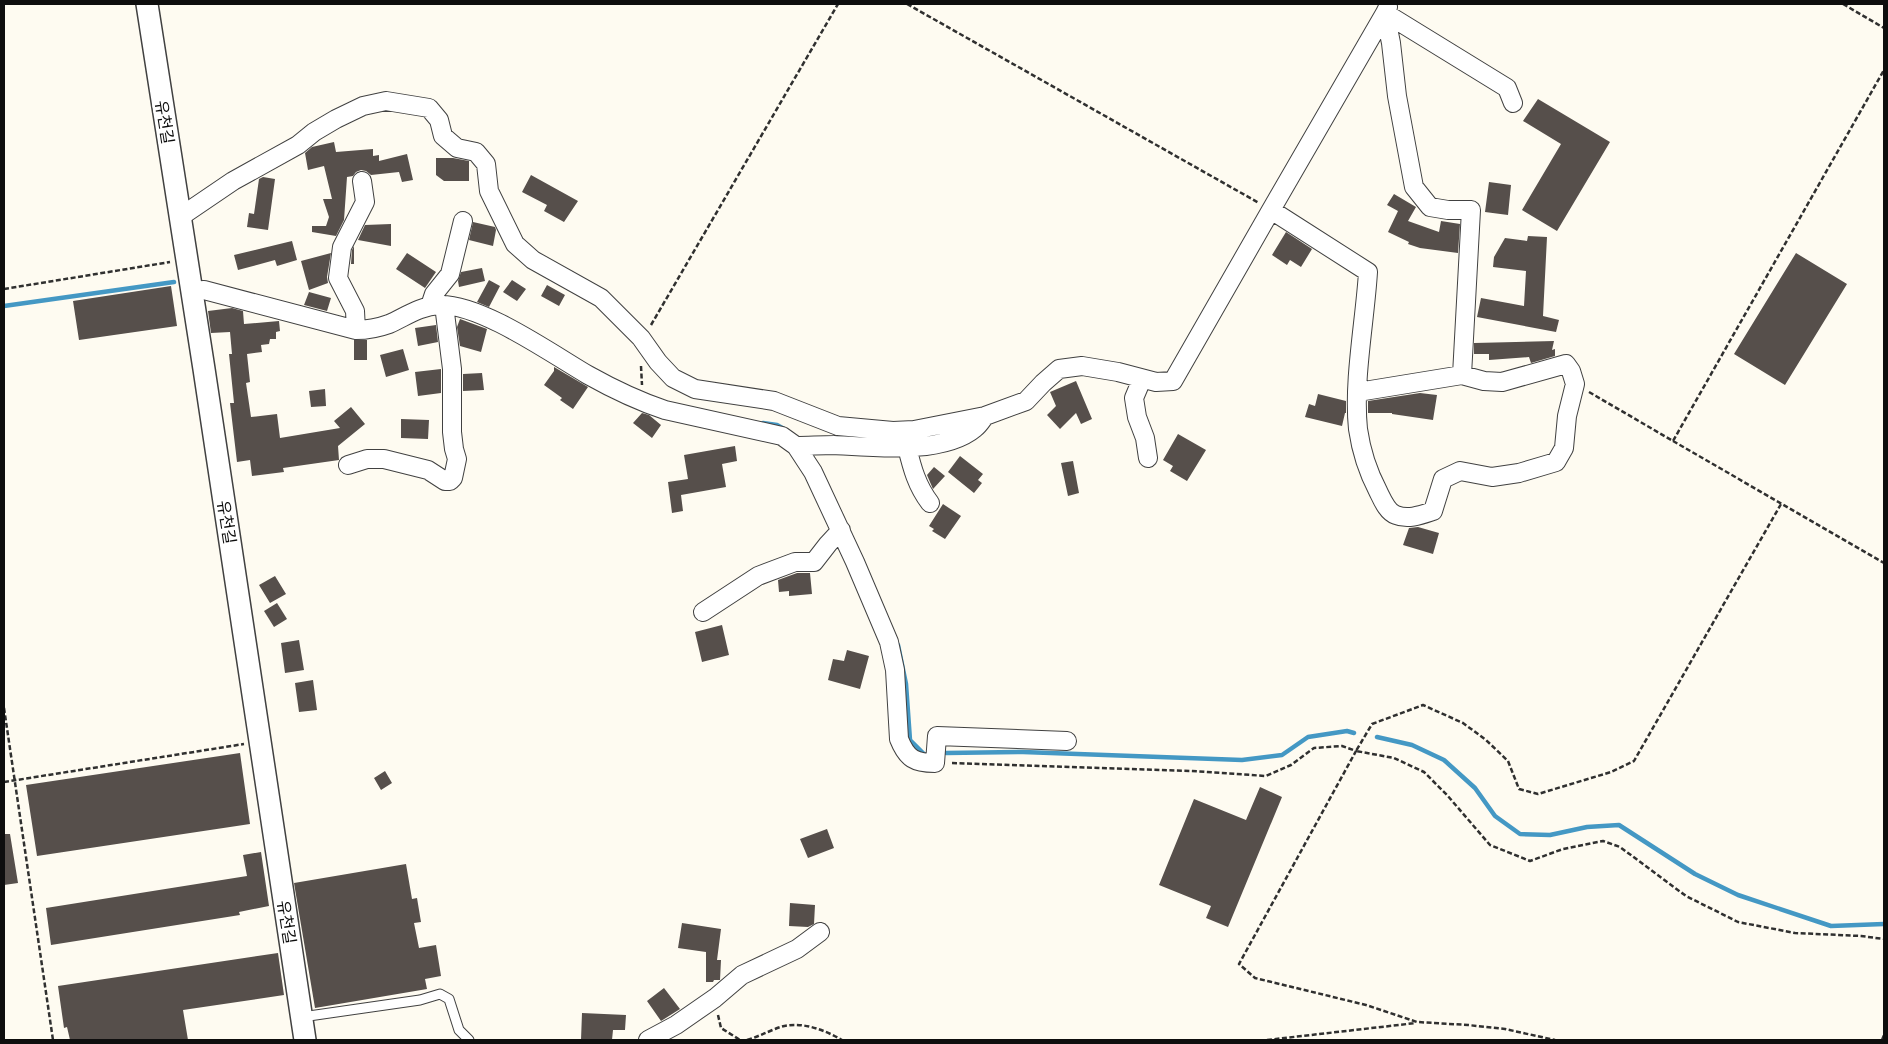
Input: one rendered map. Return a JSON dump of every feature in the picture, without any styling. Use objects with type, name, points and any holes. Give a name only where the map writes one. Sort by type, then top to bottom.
[{"type":"street","name":"유천길","points":[[147,4],[305,1040]]},
{"type":"street","points":[[180,217],[233,181],[298,145],[314,132],[336,119],[363,106],[386,101],[429,108],[439,120],[444,136],[457,148],[476,152],[486,164],[489,191],[516,244],[533,260],[601,298],[641,338],[672,378],[695,389],[774,400],[838,426],[893,431],[914,430],[985,416],[1026,401],[1059,369],[1082,366],[1118,372],[1156,382],[1173,381],[1387,9]]},
{"type":"street","points":[[1387,9],[1507,88],[1513,103]]},
{"type":"street","points":[[1387,9],[1397,96],[1414,187],[1430,207],[1448,210],[1471,210],[1462,375]]},
{"type":"street","points":[[356,330],[355,311],[338,278],[342,247],[364,202],[362,181]]},
{"type":"street","points":[[1271,210],[1368,272],[1358,392],[1358,429],[1373,481],[1385,505],[1394,515],[1412,518],[1433,511],[1443,479],[1460,471],[1492,477],[1519,473],[1556,462],[1564,448],[1567,416],[1575,384],[1571,370],[1566,364],[1502,382],[1484,381],[1462,375],[1358,392]]},
{"type":"street","points":[[348,464],[366,459],[384,459],[428,470],[445,481],[450,481],[453,478],[457,459],[452,432],[452,369],[434,294],[450,274],[463,221]]},
{"type":"street","points":[[191,291],[204,290],[356,330],[380,327],[437,306],[464,308],[493,320],[590,376],[641,402],[664,410],[782,436],[796,446],[814,472],[889,642],[895,670],[899,739],[903,748],[911,757],[920,762],[935,762],[937,736],[1067,741]]},
{"type":"street","points":[[1142,379],[1134,398],[1148,458]]},
{"type":"street","points":[[796,446],[831,445],[882,448],[932,446],[963,436],[975,428],[985,416]]},
{"type":"street","points":[[908,447],[913,474],[922,493],[930,503]]},
{"type":"street","points":[[703,612],[758,576],[795,562],[814,562],[840,530]]},
{"type":"street","points":[[648,1040],[676,1025],[715,998],[742,976],[797,949],[820,932]]},
{"type":"lane","points":[[301,1017],[420,1000],[440,994],[449,999],[459,1030],[469,1040]]},
{"type":"path","points":[[641,402],[642,381],[638,342],[662,309],[838,4]]},
{"type":"path","points":[[908,4],[1271,210]]},
{"type":"path","points":[[1843,4],[1884,28]]},
{"type":"path","points":[[1673,441],[1884,70]]},
{"type":"path","points":[[4,289],[186,260]]},
{"type":"path","points":[[1575,384],[1884,563]]},
{"type":"path","points":[[1417,1022],[1366,1005],[1255,978],[1238,964],[1372,724],[1423,705],[1463,723],[1486,740],[1508,760],[1520,789],[1538,794],[1611,772],[1634,761],[1781,504]]},
{"type":"path","points":[[4,708],[53,1040]]},
{"type":"path","points":[[4,782],[260,742]]},
{"type":"path","points":[[935,762],[1192,771],[1266,776],[1291,766],[1314,748],[1342,746],[1356,751],[1394,758],[1424,772],[1447,795],[1490,845],[1530,861],[1563,849],[1603,841],[1620,847],[1686,896],[1738,922],[1795,933],[1884,939]]},
{"type":"path","points":[[715,998],[721,1028],[740,1040]]},
{"type":"path","points":[[1267,1040],[1417,1022],[1505,1029],[1555,1040]]},
{"type":"path","points":[[746,1040],[761,1036],[777,1028],[802,1024],[842,1040]]},
{"type":"path","points":[[1882,1040],[1884,1035]]},
{"type":"building","points":[[1538,99],[1610,142],[1557,231],[1522,210],[1561,144],[1523,121]]},
{"type":"building","points":[[334,142],[336,152],[373,149],[373,156],[379,155],[379,161],[407,154],[413,180],[402,182],[399,172],[371,175],[361,170],[353,176],[347,177],[344,220],[336,236],[312,232],[312,226],[326,226],[329,217],[323,199],[332,199],[324,166],[308,170],[305,153],[312,147]]},
{"type":"building","points":[[436,158],[453,158],[469,161],[469,181],[444,181],[436,175]]},
{"type":"building","points":[[531,175],[578,201],[564,222],[544,211],[547,205],[522,192]]},
{"type":"building","points":[[263,177],[275,179],[268,230],[247,227],[249,213],[254,214],[259,179]]},
{"type":"building","points":[[1489,182],[1511,185],[1508,215],[1485,212]]},
{"type":"building","points":[[1394,194],[1416,207],[1408,221],[1439,232],[1441,221],[1460,224],[1458,253],[1420,248],[1408,244],[1409,242],[1388,232],[1398,211],[1387,205]]},
{"type":"building","points":[[473,222],[495,227],[493,246],[469,240]]},
{"type":"building","points":[[391,224],[391,246],[358,240],[365,225]]},
{"type":"building","points":[[1286,232],[1312,249],[1301,267],[1290,260],[1287,265],[1272,255]]},
{"type":"building","points":[[1528,236],[1547,237],[1543,316],[1559,320],[1556,332],[1477,317],[1481,298],[1524,306],[1526,271],[1493,267],[1494,257],[1505,238],[1527,241]]},
{"type":"building","points":[[292,241],[297,260],[277,266],[275,260],[238,270],[234,255]]},
{"type":"building","points":[[354,246],[354,264],[351,264],[352,250]]},
{"type":"building","points":[[331,253],[327,277],[328,283],[309,290],[301,261]]},
{"type":"building","points":[[407,253],[436,272],[425,288],[396,269]]},
{"type":"building","points":[[1796,253],[1847,284],[1785,385],[1734,354]]},
{"type":"building","points":[[482,268],[485,281],[459,287],[458,281],[461,272]]},
{"type":"building","points":[[489,280],[500,286],[489,307],[477,302]]},
{"type":"building","points":[[512,280],[526,289],[517,301],[503,292]]},
{"type":"building","points":[[547,285],[565,295],[559,306],[541,296]]},
{"type":"building","points":[[171,286],[177,326],[79,340],[73,301]]},
{"type":"building","points":[[309,292],[331,298],[327,311],[304,305]]},
{"type":"building","points":[[232,308],[243,311],[244,324],[279,321],[280,331],[276,332],[276,339],[270,339],[269,344],[261,345],[262,352],[247,354],[250,382],[246,383],[251,417],[277,414],[280,438],[340,428],[334,421],[351,407],[365,424],[338,446],[339,460],[283,468],[284,472],[252,476],[250,460],[237,462],[230,403],[234,403],[229,354],[232,354],[230,332],[211,333],[208,311]]},
{"type":"building","points":[[460,319],[487,329],[481,352],[460,346],[457,327]]},
{"type":"building","points":[[436,325],[438,342],[418,346],[415,328]]},
{"type":"building","points":[[354,340],[367,340],[367,360],[354,360]]},
{"type":"building","points":[[1554,341],[1552,350],[1555,349],[1555,356],[1531,363],[1529,357],[1489,360],[1489,354],[1474,354],[1474,343]]},
{"type":"building","points":[[403,349],[409,370],[386,377],[380,355]]},
{"type":"building","points":[[554,367],[588,387],[573,409],[544,385],[554,371]]},
{"type":"building","points":[[441,369],[441,393],[418,396],[415,372]]},
{"type":"building","points":[[482,373],[484,390],[463,391],[463,374]]},
{"type":"building","points":[[1076,381],[1092,419],[1081,424],[1076,413],[1060,429],[1047,415],[1056,406],[1050,392]]},
{"type":"building","points":[[325,389],[326,406],[311,407],[309,391]]},
{"type":"building","points":[[1420,393],[1437,395],[1433,420],[1392,413],[1368,413],[1368,401]]},
{"type":"building","points":[[1318,394],[1346,401],[1346,413],[1342,426],[1305,417],[1309,404],[1315,406]]},
{"type":"building","points":[[642,413],[649,415],[661,425],[652,438],[633,423]]},
{"type":"building","points":[[401,419],[429,420],[428,439],[401,438]]},
{"type":"building","points":[[1178,434],[1206,450],[1187,481],[1170,471],[1173,466],[1163,460]]},
{"type":"building","points":[[735,446],[737,461],[722,464],[726,487],[681,495],[683,511],[672,513],[668,482],[688,479],[684,455]]},
{"type":"building","points":[[960,456],[983,474],[978,480],[982,483],[974,493],[948,472]]},
{"type":"building","points":[[1073,461],[1079,493],[1068,496],[1061,463]]},
{"type":"building","points":[[934,467],[945,476],[933,489],[927,475]]},
{"type":"building","points":[[943,504],[961,516],[945,539],[932,531],[934,529],[929,526]]},
{"type":"building","points":[[1418,527],[1439,533],[1433,554],[1403,545],[1409,528]]},
{"type":"building","points":[[797,573],[810,573],[812,594],[789,596],[789,591],[779,592],[778,580]]},
{"type":"building","points":[[275,576],[286,594],[270,603],[259,585]]},
{"type":"building","points":[[277,603],[287,619],[274,627],[264,611]]},
{"type":"building","points":[[722,625],[729,655],[702,662],[695,632]]},
{"type":"building","points":[[299,640],[304,670],[285,673],[281,643]]},
{"type":"building","points":[[847,650],[869,656],[860,689],[828,680],[833,659],[844,661]]},
{"type":"building","points":[[313,680],[317,710],[299,712],[295,683]]},
{"type":"building","points":[[240,753],[250,824],[37,856],[26,785]]},
{"type":"building","points":[[385,771],[392,783],[381,790],[374,778]]},
{"type":"building","points":[[1260,787],[1282,797],[1228,927],[1206,918],[1211,906],[1159,885],[1194,799],[1246,820]]},
{"type":"building","points":[[827,829],[834,848],[808,858],[800,839]]},
{"type":"building","points":[[4,834],[10,834],[18,883],[4,885]]},
{"type":"building","points":[[261,852],[269,906],[239,912],[240,915],[51,945],[46,908],[247,876],[243,855]]},
{"type":"building","points":[[406,864],[412,899],[417,898],[421,922],[414,923],[419,948],[436,945],[441,976],[425,979],[427,989],[315,1008],[294,883]]},
{"type":"building","points":[[790,903],[815,905],[814,924],[808,927],[789,926]]},
{"type":"building","points":[[682,923],[721,929],[717,960],[721,960],[720,980],[706,982],[706,952],[678,948]]},
{"type":"building","points":[[278,953],[284,995],[183,1010],[188,1040],[70,1040],[67,1027],[64,1028],[58,986]]},
{"type":"building","points":[[664,988],[680,1009],[661,1021],[647,1001]]},
{"type":"building","points":[[582,1013],[626,1015],[625,1030],[613,1030],[612,1040],[581,1040]]},
{"type":"waterway","points":[[4,306],[174,282]]},
{"type":"waterway","points":[[763,423],[777,425],[784,429]]},
{"type":"waterway","points":[[898,645],[906,684],[910,740],[924,754]]},
{"type":"waterway","points":[[946,753],[1023,752],[1242,760],[1282,755],[1308,737],[1347,731],[1354,733]]},
{"type":"waterway","points":[[1377,737],[1412,745],[1444,760],[1475,788],[1495,816],[1520,834],[1550,835],[1587,827],[1619,825],[1695,874],[1738,895],[1831,926],[1884,924]]}]
